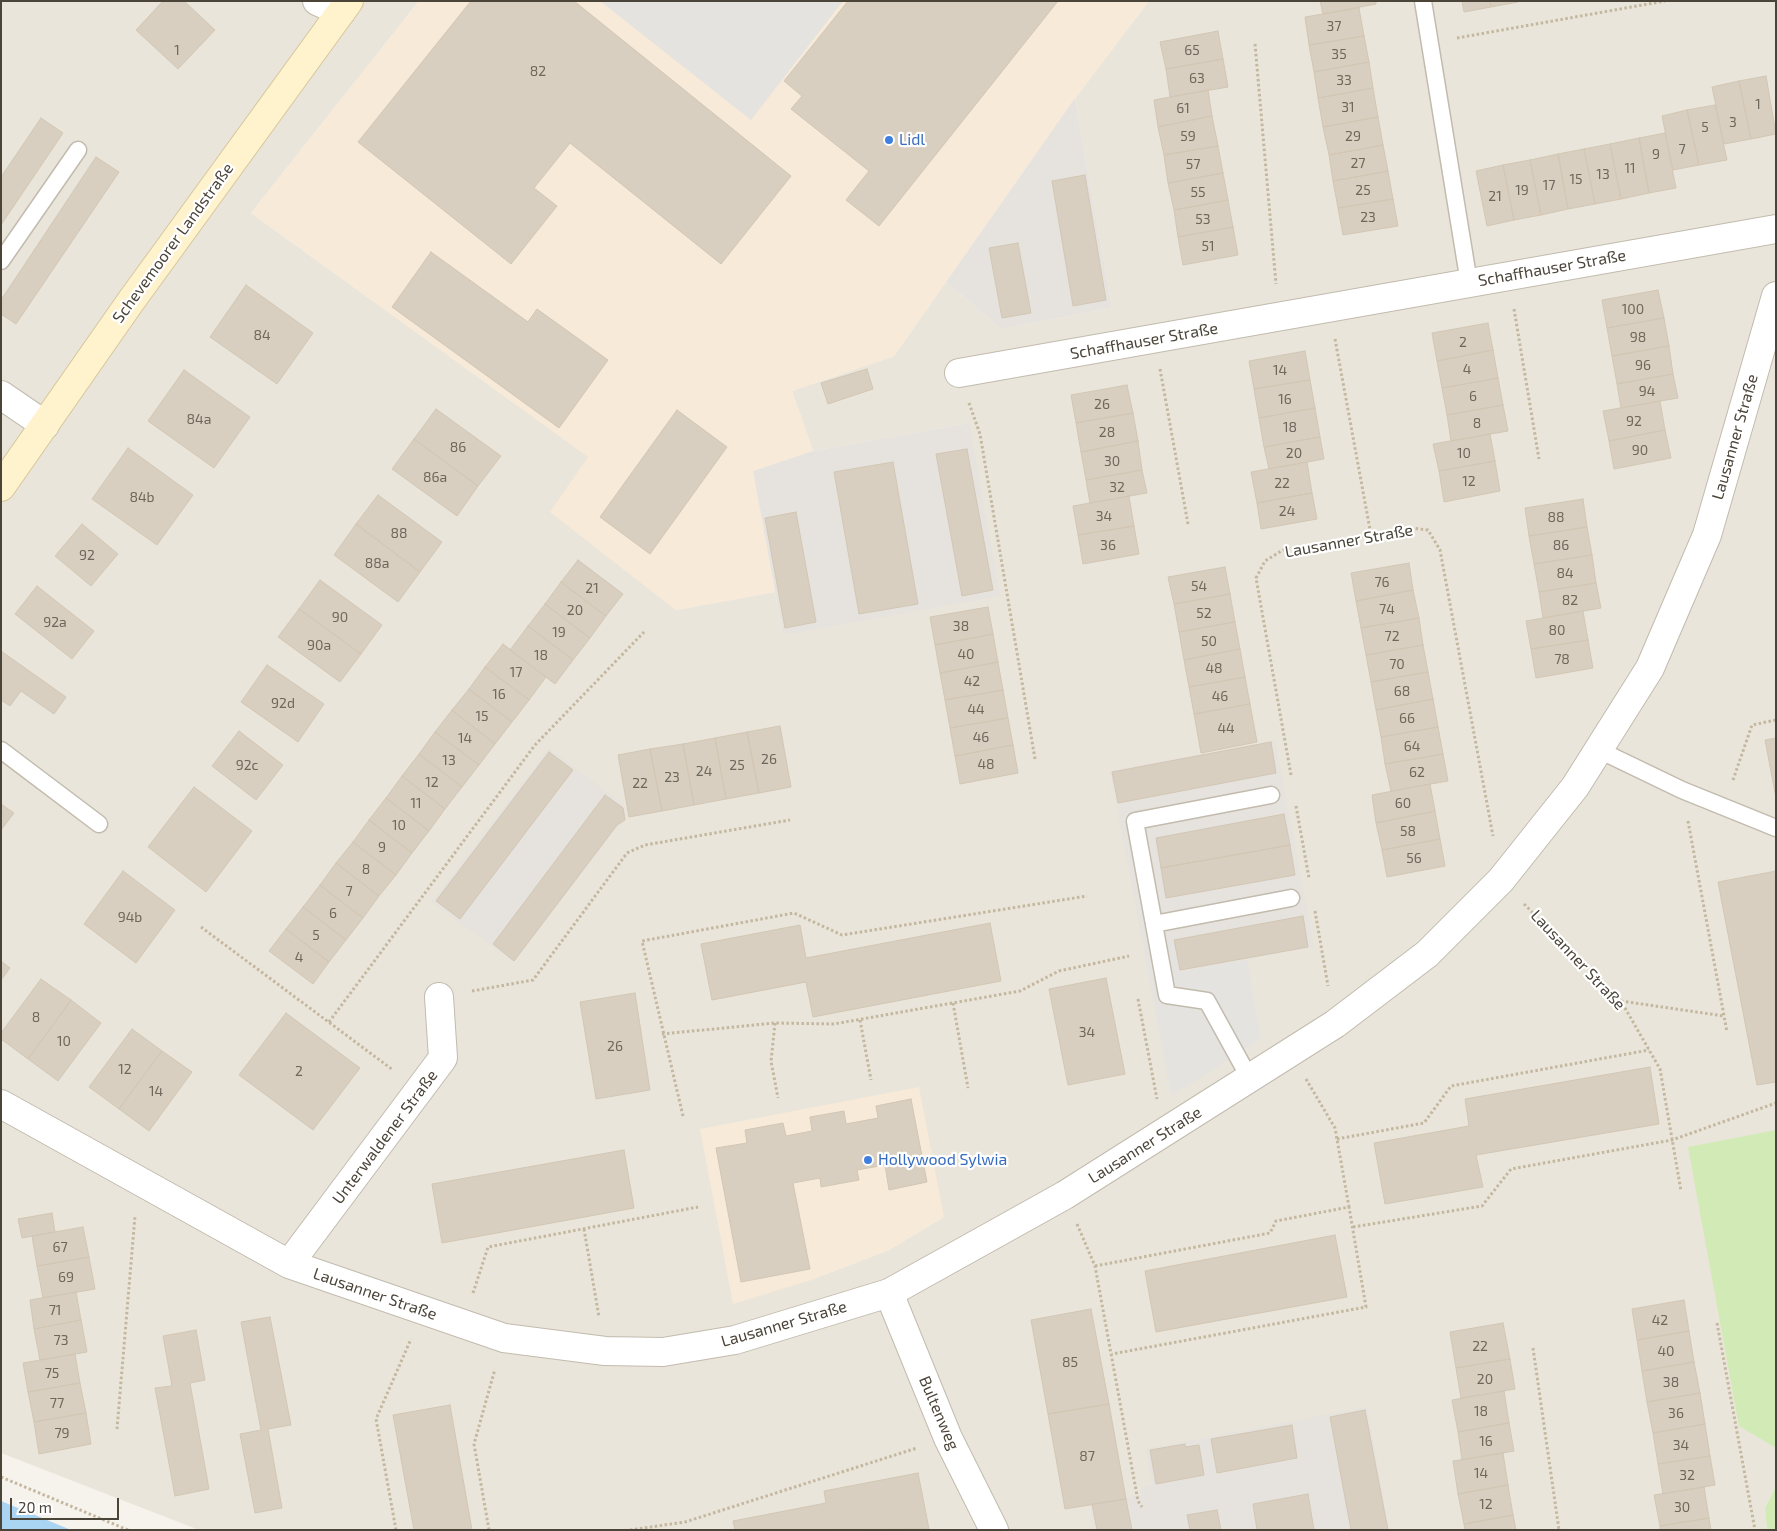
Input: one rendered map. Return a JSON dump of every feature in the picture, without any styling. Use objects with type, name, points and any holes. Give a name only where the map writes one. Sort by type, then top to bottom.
[{"type":"street","name":"Schevemoorer Landstraße","points":[[1,487],[335,5]]},
{"type":"street","name":"Schaffhauser Straße","points":[[958,373],[1776,229]]},
{"type":"street","name":"Lausanner Straße","points":[[1,1104],[289,1264],[504,1338],[604,1351],[663,1352],[736,1340],[889,1293],[1065,1195],[1291,1054],[1335,1024],[1427,954],[1501,880],[1575,786],[1650,668],[1707,535],[1776,296]]},
{"type":"street","points":[[1,395],[45,425]]},
{"type":"street","name":"Unterwaldener Straße","points":[[289,1264],[443,1058],[439,997]]},
{"type":"street","name":"Bultenweg","points":[[889,1293],[948,1438],[994,1530]]},
{"type":"lane","points":[[1423,1],[1469,283]]},
{"type":"lane","points":[[1,261],[78,150]]},
{"type":"lane","points":[[1,750],[99,824]]},
{"type":"lane","points":[[1599,750],[1682,790],[1776,828]]},
{"type":"lane","points":[[1250,1079],[1207,1001],[1167,995],[1135,821],[1271,795]]},
{"type":"lane","points":[[1154,924],[1291,898]]},
{"type":"path","points":[[1430,43],[1665,1]]},
{"type":"path","points":[[1255,44],[1279,317]]},
{"type":"path","points":[[1509,276],[1539,459]]},
{"type":"path","points":[[1329,308],[1371,535]]},
{"type":"path","points":[[1154,339],[1188,524]]},
{"type":"path","points":[[958,373],[980,434],[1035,759]]},
{"type":"path","name":"Lausanner Straße","points":[[1292,782],[1256,578],[1265,561],[1283,550],[1411,528],[1428,530],[1440,550],[1501,880],[1621,1001],[1650,1050],[1660,1069],[1681,1191]]},
{"type":"path","points":[[329,1022],[535,745],[644,632]]},
{"type":"path","points":[[1724,807],[1752,725],[1776,720]]},
{"type":"path","points":[[1682,790],[1727,1032]]},
{"type":"path","points":[[1295,801],[1309,879]]},
{"type":"path","points":[[439,997],[533,980],[627,853],[645,845],[790,820]]},
{"type":"path","points":[[683,1116],[662,1034],[642,941],[794,913],[842,935],[1087,896]]},
{"type":"path","points":[[1314,908],[1335,1024]]},
{"type":"path","points":[[201,926],[420,1090]]},
{"type":"path","points":[[662,1034],[775,1023],[834,1024],[860,1020],[1020,991],[1059,971],[1159,950]]},
{"type":"path","points":[[1129,956],[1131,966]]},
{"type":"path","points":[[1136,994],[1163,1134]]},
{"type":"path","points":[[1621,1001],[1724,1016]]},
{"type":"path","points":[[953,1003],[968,1088]]},
{"type":"path","points":[[860,1020],[871,1080]]},
{"type":"path","points":[[775,1023],[772,1061],[778,1098]]},
{"type":"path","points":[[1337,1138],[1424,1123],[1451,1086],[1650,1050]]},
{"type":"path","points":[[1112,1354],[1366,1307],[1336,1128],[1291,1054]]},
{"type":"path","points":[[1353,1227],[1482,1206],[1511,1169],[1672,1140],[1776,1103]]},
{"type":"path","points":[[117,1429],[138,1180]]},
{"type":"path","points":[[1065,1195],[1095,1266],[1138,1502],[1142,1507]]},
{"type":"path","points":[[463,1324],[488,1247],[698,1207]]},
{"type":"path","points":[[1095,1266],[1270,1233],[1276,1221],[1349,1207]]},
{"type":"path","points":[[584,1228],[604,1351]]},
{"type":"path","points":[[396,1530],[376,1419],[424,1311]]},
{"type":"path","points":[[1718,1323],[1754,1530]]},
{"type":"path","points":[[489,1530],[474,1444],[504,1338]]},
{"type":"path","points":[[1533,1348],[1558,1530]]},
{"type":"path","points":[[630,1530],[685,1522],[948,1438]]},
{"type":"path","points":[[1,1477],[128,1530]]},
{"type":"shaded area","points":[[1,1],[419,1],[251,213],[589,457],[551,512],[676,610],[775,592],[783,635],[969,423],[813,451],[792,391],[894,356],[946,282],[1001,329],[1112,308],[1075,98],[1149,1],[1776,1],[1776,1486],[1765,1508],[1767,1530],[199,1530],[1,1453]],"holes":[[[944,1217],[889,1250],[808,1281]]]},
{"type":"shaded area","points":[[419,1],[1149,1],[1066,111],[894,356],[792,391],[813,451],[753,471],[775,592],[676,610],[550,512],[588,457],[251,213]]},
{"type":"shaded area","points":[[600,1],[843,1],[751,120]]},
{"type":"shaded area","points":[[1075,98],[1112,308],[1001,329],[946,282]]},
{"type":"shaded area","points":[[969,423],[1000,596],[783,635],[753,471],[813,451]]},
{"type":"shaded area","points":[[1275,740],[1314,947],[1180,972],[1174,940],[1143,945],[1110,771]]},
{"type":"shaded area","points":[[549,748],[624,805],[626,820],[618,826],[514,962],[432,902]]},
{"type":"shaded area","points":[[1174,940],[1180,972],[1247,960],[1261,1039],[1171,1096],[1143,945]]},
{"type":"shaded area","points":[[919,1087],[944,1217],[889,1250],[808,1281],[733,1304],[700,1129]]},
{"type":"shaded area","points":[[1367,1407],[1389,1530],[1095,1530],[1090,1504],[1142,1495],[1141,1487],[1152,1485],[1146,1449]]},
{"type":"green space","points":[[1776,1130],[1776,1448],[1739,1426],[1688,1147]]},
{"type":"green space","points":[[1776,1486],[1776,1530],[1767,1530],[1765,1508]]},
{"type":"water","points":[[1,1501],[71,1530],[1,1530]]},
{"type":"building","points":[[163,1],[184,1],[215,30],[178,69],[136,30]]},
{"type":"building","points":[[471,1],[574,1],[791,176],[721,264],[570,143],[534,188],[557,206],[511,264],[358,142]]},
{"type":"building","name":"Lidl","points":[[848,1],[1058,1],[879,226],[846,200],[869,171],[791,109],[802,96],[784,81]]},
{"type":"building","points":[[1320,1],[1376,1],[1376,4],[1323,14]]},
{"type":"building","points":[[1462,1],[1490,1],[1491,7],[1464,12]]},
{"type":"building","points":[[1490,1],[1518,1],[1518,2],[1491,7]]},
{"type":"building","points":[[1359,8],[1364,36],[1309,45],[1305,17]]},
{"type":"building","points":[[1218,31],[1223,59],[1166,69],[1160,42]]},
{"type":"building","points":[[1364,36],[1369,62],[1314,72],[1309,45]]},
{"type":"building","points":[[1223,59],[1228,87],[1170,97],[1166,69]]},
{"type":"building","points":[[1369,62],[1373,88],[1318,98],[1314,72]]},
{"type":"building","points":[[1766,76],[1776,134],[1751,139],[1739,81]]},
{"type":"building","points":[[1739,81],[1751,139],[1724,144],[1712,87]]},
{"type":"building","points":[[1373,88],[1378,117],[1323,127],[1318,98]]},
{"type":"building","points":[[1208,90],[1212,116],[1158,127],[1154,100]]},
{"type":"building","points":[[1715,105],[1727,160],[1699,165],[1687,110]]},
{"type":"building","points":[[1687,110],[1699,165],[1673,170],[1662,116]]},
{"type":"building","points":[[1212,116],[1218,146],[1164,155],[1158,127]]},
{"type":"building","points":[[1378,117],[1383,145],[1329,155],[1323,127]]},
{"type":"building","points":[[41,118],[63,133],[1,225],[1,177]]},
{"type":"building","points":[[1665,133],[1676,188],[1649,193],[1639,138]]},
{"type":"building","points":[[1639,138],[1649,193],[1621,199],[1610,144]]},
{"type":"building","points":[[1610,144],[1621,199],[1595,204],[1584,149]]},
{"type":"building","points":[[1383,145],[1388,171],[1333,181],[1329,155]]},
{"type":"building","points":[[1218,146],[1223,173],[1168,183],[1164,155]]},
{"type":"building","points":[[1584,149],[1595,204],[1568,209],[1558,154]]},
{"type":"building","points":[[1558,154],[1568,209],[1541,215],[1530,160]]},
{"type":"building","points":[[96,157],[119,172],[16,324],[1,314],[1,300]]},
{"type":"building","points":[[1530,160],[1541,215],[1514,220],[1503,165]]},
{"type":"building","points":[[1503,165],[1514,220],[1487,226],[1476,171]]},
{"type":"building","points":[[1388,171],[1393,199],[1338,208],[1333,181]]},
{"type":"building","points":[[1223,173],[1228,200],[1174,210],[1168,183]]},
{"type":"building","points":[[1085,175],[1106,300],[1073,306],[1052,181]]},
{"type":"building","points":[[1393,199],[1398,226],[1343,235],[1338,208]]},
{"type":"building","points":[[1228,200],[1233,227],[1178,237],[1174,210]]},
{"type":"building","points":[[1233,227],[1238,255],[1183,265],[1178,237]]},
{"type":"building","points":[[1018,243],[1031,313],[1002,318],[989,248]]},
{"type":"building","points":[[431,252],[528,322],[537,309],[608,360],[559,428],[392,307]]},
{"type":"building","points":[[246,285],[313,333],[277,384],[210,337]]},
{"type":"building","points":[[1658,290],[1664,318],[1607,328],[1602,300]]},
{"type":"building","points":[[1664,318],[1669,346],[1612,356],[1607,328]]},
{"type":"building","points":[[1488,323],[1493,350],[1437,361],[1432,333]]},
{"type":"building","points":[[1669,346],[1673,374],[1617,384],[1612,356]]},
{"type":"building","points":[[1493,350],[1498,378],[1442,388],[1437,361]]},
{"type":"building","points":[[1305,351],[1310,380],[1254,389],[1249,361]]},
{"type":"building","points":[[867,369],[873,389],[828,404],[821,383]]},
{"type":"building","points":[[184,370],[250,417],[214,468],[148,421]]},
{"type":"building","points":[[1673,374],[1678,398],[1621,408],[1617,384]]},
{"type":"building","points":[[1498,378],[1503,405],[1447,415],[1442,388]]},
{"type":"building","points":[[1310,380],[1315,408],[1259,418],[1254,389]]},
{"type":"building","points":[[1127,385],[1133,413],[1076,423],[1071,395]]},
{"type":"building","points":[[1660,401],[1665,430],[1609,441],[1603,411]]},
{"type":"building","points":[[1503,405],[1508,431],[1451,441],[1447,415]]},
{"type":"building","points":[[1315,408],[1320,437],[1264,447],[1259,418]]},
{"type":"building","points":[[436,409],[501,456],[478,486],[414,439]]},
{"type":"building","points":[[677,410],[727,447],[650,554],[600,517]]},
{"type":"building","points":[[1133,413],[1138,441],[1081,452],[1076,423]]},
{"type":"building","points":[[1665,430],[1671,458],[1614,469],[1609,441]]},
{"type":"building","points":[[1490,434],[1495,461],[1439,471],[1433,444]]},
{"type":"building","points":[[1320,437],[1324,459],[1269,469],[1264,447]]},
{"type":"building","points":[[414,439],[478,486],[457,516],[392,469]]},
{"type":"building","points":[[1138,441],[1142,470],[1086,480],[1081,452]]},
{"type":"building","points":[[128,448],[193,495],[157,545],[92,499]]},
{"type":"building","points":[[967,449],[993,590],[962,596],[936,454]]},
{"type":"building","points":[[1495,461],[1500,491],[1444,502],[1439,471]]},
{"type":"building","points":[[893,462],[918,604],[859,614],[834,472]]},
{"type":"building","points":[[1307,462],[1312,493],[1257,503],[1251,472]]},
{"type":"building","points":[[1142,470],[1147,493],[1090,503],[1086,480]]},
{"type":"building","points":[[1312,493],[1317,519],[1261,529],[1257,503]]},
{"type":"building","points":[[378,495],[442,542],[420,572],[356,524]]},
{"type":"building","points":[[1129,496],[1134,526],[1078,535],[1073,506]]},
{"type":"building","points":[[1583,499],[1587,527],[1529,536],[1525,508]]},
{"type":"building","points":[[796,512],[816,622],[785,628],[765,518]]},
{"type":"building","points":[[82,524],[118,554],[91,586],[55,556]]},
{"type":"building","points":[[356,524],[420,572],[398,602],[334,555]]},
{"type":"building","points":[[1134,526],[1139,554],[1083,564],[1078,535]]},
{"type":"building","points":[[1587,527],[1592,555],[1534,564],[1529,536]]},
{"type":"building","points":[[1592,555],[1596,583],[1539,592],[1534,564]]},
{"type":"building","points":[[578,560],[623,594],[606,616],[561,582]]},
{"type":"building","points":[[1409,563],[1413,590],[1356,601],[1351,573]]},
{"type":"building","points":[[1225,567],[1230,594],[1174,604],[1168,577]]},
{"type":"building","points":[[320,580],[382,625],[361,654],[299,609]]},
{"type":"building","points":[[561,582],[606,616],[590,638],[545,604]]},
{"type":"building","points":[[1596,583],[1601,608],[1543,618],[1539,592]]},
{"type":"building","points":[[37,586],[94,631],[72,659],[15,614]]},
{"type":"building","points":[[1413,590],[1419,618],[1361,628],[1356,601]]},
{"type":"building","points":[[1230,594],[1235,622],[1179,632],[1174,604]]},
{"type":"building","points":[[545,604],[590,638],[573,660],[528,626]]},
{"type":"building","points":[[988,607],[993,634],[935,645],[930,617]]},
{"type":"building","points":[[299,609],[361,654],[340,682],[278,637]]},
{"type":"building","points":[[1583,611],[1588,640],[1531,649],[1526,621]]},
{"type":"building","points":[[1419,618],[1423,645],[1366,655],[1361,628]]},
{"type":"building","points":[[1235,622],[1240,649],[1184,660],[1179,632]]},
{"type":"building","points":[[528,626],[573,660],[555,684],[510,650]]},
{"type":"building","points":[[993,634],[998,662],[940,673],[935,645]]},
{"type":"building","points":[[1588,640],[1593,668],[1536,678],[1531,649]]},
{"type":"building","points":[[503,644],[546,677],[529,700],[485,667]]},
{"type":"building","points":[[1423,645],[1428,672],[1371,682],[1366,655]]},
{"type":"building","points":[[1240,649],[1245,677],[1189,687],[1184,660]]},
{"type":"building","points":[[1,651],[66,697],[54,714],[21,691],[10,706],[1,700]]},
{"type":"building","points":[[998,662],[1003,690],[945,700],[940,673]]},
{"type":"building","points":[[267,665],[324,704],[298,742],[241,702]]},
{"type":"building","points":[[485,667],[529,700],[512,722],[469,689]]},
{"type":"building","points":[[1428,672],[1433,699],[1376,710],[1371,682]]},
{"type":"building","points":[[1245,677],[1250,704],[1194,714],[1189,687]]},
{"type":"building","points":[[469,689],[512,722],[495,744],[452,710]]},
{"type":"building","points":[[1003,690],[1008,718],[950,728],[945,700]]},
{"type":"building","points":[[1433,699],[1438,727],[1381,737],[1376,710]]},
{"type":"building","points":[[1250,704],[1257,742],[1201,753],[1194,714]]},
{"type":"building","points":[[452,710],[495,744],[479,765],[435,732]]},
{"type":"building","points":[[1008,718],[1013,745],[955,756],[950,728]]},
{"type":"building","points":[[780,726],[791,787],[759,793],[747,732]]},
{"type":"building","points":[[1438,727],[1443,754],[1385,764],[1381,737]]},
{"type":"building","points":[[239,731],[283,765],[256,800],[212,766]]},
{"type":"building","points":[[435,732],[479,765],[462,787],[419,754]]},
{"type":"building","points":[[747,732],[759,793],[726,799],[715,738]]},
{"type":"building","points":[[715,738],[726,799],[694,805],[683,744]]},
{"type":"building","points":[[1776,738],[1776,798],[1765,740]]},
{"type":"building","points":[[1271,742],[1276,773],[1118,803],[1112,772]]},
{"type":"building","points":[[683,744],[694,805],[662,811],[650,749]]},
{"type":"building","points":[[1013,745],[1018,773],[960,784],[955,756]]},
{"type":"building","points":[[650,749],[662,811],[629,817],[618,755]]},
{"type":"building","points":[[549,752],[573,770],[460,919],[436,901]]},
{"type":"building","points":[[419,754],[462,787],[445,809],[402,776]]},
{"type":"building","points":[[1443,754],[1448,781],[1391,791],[1385,764]]},
{"type":"building","points":[[402,776],[445,809],[429,831],[386,798]]},
{"type":"building","points":[[1430,784],[1435,811],[1376,823],[1372,795]]},
{"type":"building","points":[[194,787],[252,831],[206,892],[148,847]]},
{"type":"building","points":[[605,795],[623,808],[625,820],[617,825],[514,961],[493,944]]},
{"type":"building","points":[[386,798],[429,831],[412,853],[369,820]]},
{"type":"building","points":[[1,804],[14,813],[1,830]]},
{"type":"building","points":[[1435,811],[1440,839],[1382,850],[1376,823]]},
{"type":"building","points":[[1284,814],[1290,845],[1161,868],[1156,838]]},
{"type":"building","points":[[369,820],[412,853],[396,875],[353,842]]},
{"type":"building","points":[[1440,839],[1445,866],[1387,877],[1382,850]]},
{"type":"building","points":[[353,842],[396,875],[379,896],[336,863]]},
{"type":"building","points":[[1290,845],[1295,875],[1166,898],[1161,868]]},
{"type":"building","points":[[336,863],[379,896],[363,918],[320,885]]},
{"type":"building","points":[[123,871],[175,910],[136,963],[84,924]]},
{"type":"building","points":[[1776,871],[1776,1082],[1757,1085],[1718,882]]},
{"type":"building","points":[[320,885],[363,918],[346,940],[303,907]]},
{"type":"building","points":[[303,907],[346,940],[329,962],[286,929]]},
{"type":"building","points":[[1303,916],[1308,947],[1180,970],[1174,940]]},
{"type":"building","points":[[990,923],[1001,981],[813,1017],[806,982],[712,1000],[701,944],[800,925],[806,958]]},
{"type":"building","points":[[286,929],[329,962],[313,984],[269,951]]},
{"type":"building","points":[[1,961],[10,968],[1,980]]},
{"type":"building","points":[[1106,978],[1125,1074],[1068,1085],[1049,989]]},
{"type":"building","points":[[41,979],[71,1000],[28,1059],[1,1039],[1,1033]]},
{"type":"building","points":[[635,993],[650,1090],[596,1099],[580,1002]]},
{"type":"building","points":[[71,1000],[101,1023],[58,1081],[28,1059]]},
{"type":"building","points":[[286,1013],[360,1068],[313,1130],[239,1075]]},
{"type":"building","points":[[132,1029],[162,1051],[119,1109],[89,1087]]},
{"type":"building","points":[[162,1051],[192,1072],[149,1131],[119,1109]]},
{"type":"building","points":[[1650,1067],[1659,1124],[1476,1155],[1483,1187],[1385,1204],[1374,1143],[1469,1126],[1465,1099]]},
{"type":"building","points":[[911,1099],[927,1182],[889,1190],[885,1165],[857,1170],[859,1180],[821,1187],[820,1178],[793,1183],[810,1269],[741,1282],[716,1148],[747,1143],[745,1130],[783,1123],[786,1136],[812,1131],[810,1117],[844,1111],[846,1124],[878,1118],[876,1106]]},
{"type":"building","points":[[624,1150],[634,1208],[442,1243],[432,1184]]},
{"type":"building","points":[[52,1213],[55,1232],[22,1238],[18,1219]]},
{"type":"building","points":[[83,1227],[89,1257],[37,1266],[32,1236]]},
{"type":"building","points":[[1335,1235],[1347,1297],[1156,1332],[1145,1271]]},
{"type":"building","points":[[89,1257],[95,1289],[43,1298],[37,1266]]},
{"type":"building","points":[[76,1292],[81,1320],[34,1329],[30,1300]]},
{"type":"building","points":[[1684,1300],[1689,1331],[1637,1340],[1632,1309]]},
{"type":"building","points":[[1091,1309],[1109,1404],[1048,1414],[1031,1320]]},
{"type":"building","points":[[270,1317],[291,1425],[268,1429],[282,1508],[255,1513],[240,1434],[261,1430],[241,1322]]},
{"type":"building","points":[[81,1320],[87,1352],[40,1360],[34,1329]]},
{"type":"building","points":[[1503,1323],[1510,1359],[1456,1368],[1450,1332]]},
{"type":"building","points":[[196,1330],[205,1380],[190,1383],[209,1489],[175,1496],[155,1388],[172,1386],[163,1336]]},
{"type":"building","points":[[1689,1331],[1694,1362],[1642,1371],[1637,1340]]},
{"type":"building","points":[[75,1354],[80,1383],[28,1392],[23,1363]]},
{"type":"building","points":[[1510,1359],[1515,1389],[1461,1398],[1456,1368]]},
{"type":"building","points":[[1694,1362],[1700,1393],[1647,1402],[1642,1371]]},
{"type":"building","points":[[80,1383],[86,1413],[34,1422],[28,1392]]},
{"type":"building","points":[[1504,1391],[1509,1423],[1458,1432],[1452,1400]]},
{"type":"building","points":[[1700,1393],[1705,1424],[1653,1433],[1647,1402]]},
{"type":"building","points":[[1109,1404],[1126,1499],[1065,1509],[1048,1414]]},
{"type":"building","points":[[450,1405],[472,1530],[414,1530],[393,1415]]},
{"type":"building","points":[[1365,1410],[1388,1530],[1351,1530],[1330,1417]]},
{"type":"building","points":[[86,1413],[91,1444],[39,1454],[34,1422]]},
{"type":"building","points":[[1509,1423],[1514,1451],[1462,1460],[1458,1432]]},
{"type":"building","points":[[1705,1424],[1710,1456],[1658,1464],[1653,1433]]},
{"type":"building","points":[[1292,1425],[1297,1458],[1217,1473],[1211,1439]]},
{"type":"building","points":[[1185,1444],[1185,1447],[1199,1445],[1204,1475],[1156,1484],[1150,1450]]},
{"type":"building","points":[[1503,1453],[1508,1485],[1458,1494],[1453,1461]]},
{"type":"building","points":[[1710,1456],[1715,1485],[1663,1494],[1658,1464]]},
{"type":"building","points":[[918,1473],[929,1529],[735,1530],[733,1521],[826,1503],[824,1491]]},
{"type":"building","points":[[1508,1485],[1513,1515],[1464,1524],[1458,1494]]},
{"type":"building","points":[[1704,1487],[1709,1518],[1660,1526],[1654,1495]]},
{"type":"building","points":[[1308,1494],[1314,1530],[1257,1530],[1253,1504]]},
{"type":"building","points":[[1126,1499],[1132,1530],[1097,1530],[1092,1504]]},
{"type":"building","points":[[1217,1510],[1221,1530],[1190,1530],[1187,1515]]},
{"type":"building","points":[[1513,1515],[1516,1530],[1465,1530],[1464,1524]]},
{"type":"building","points":[[1709,1518],[1711,1530],[1660,1530],[1660,1526]]},
{"type":"place","name":"Lidl","points":[[889,140]]},
{"type":"place","name":"Hollywood Sylwia","points":[[868,1160]]}]
